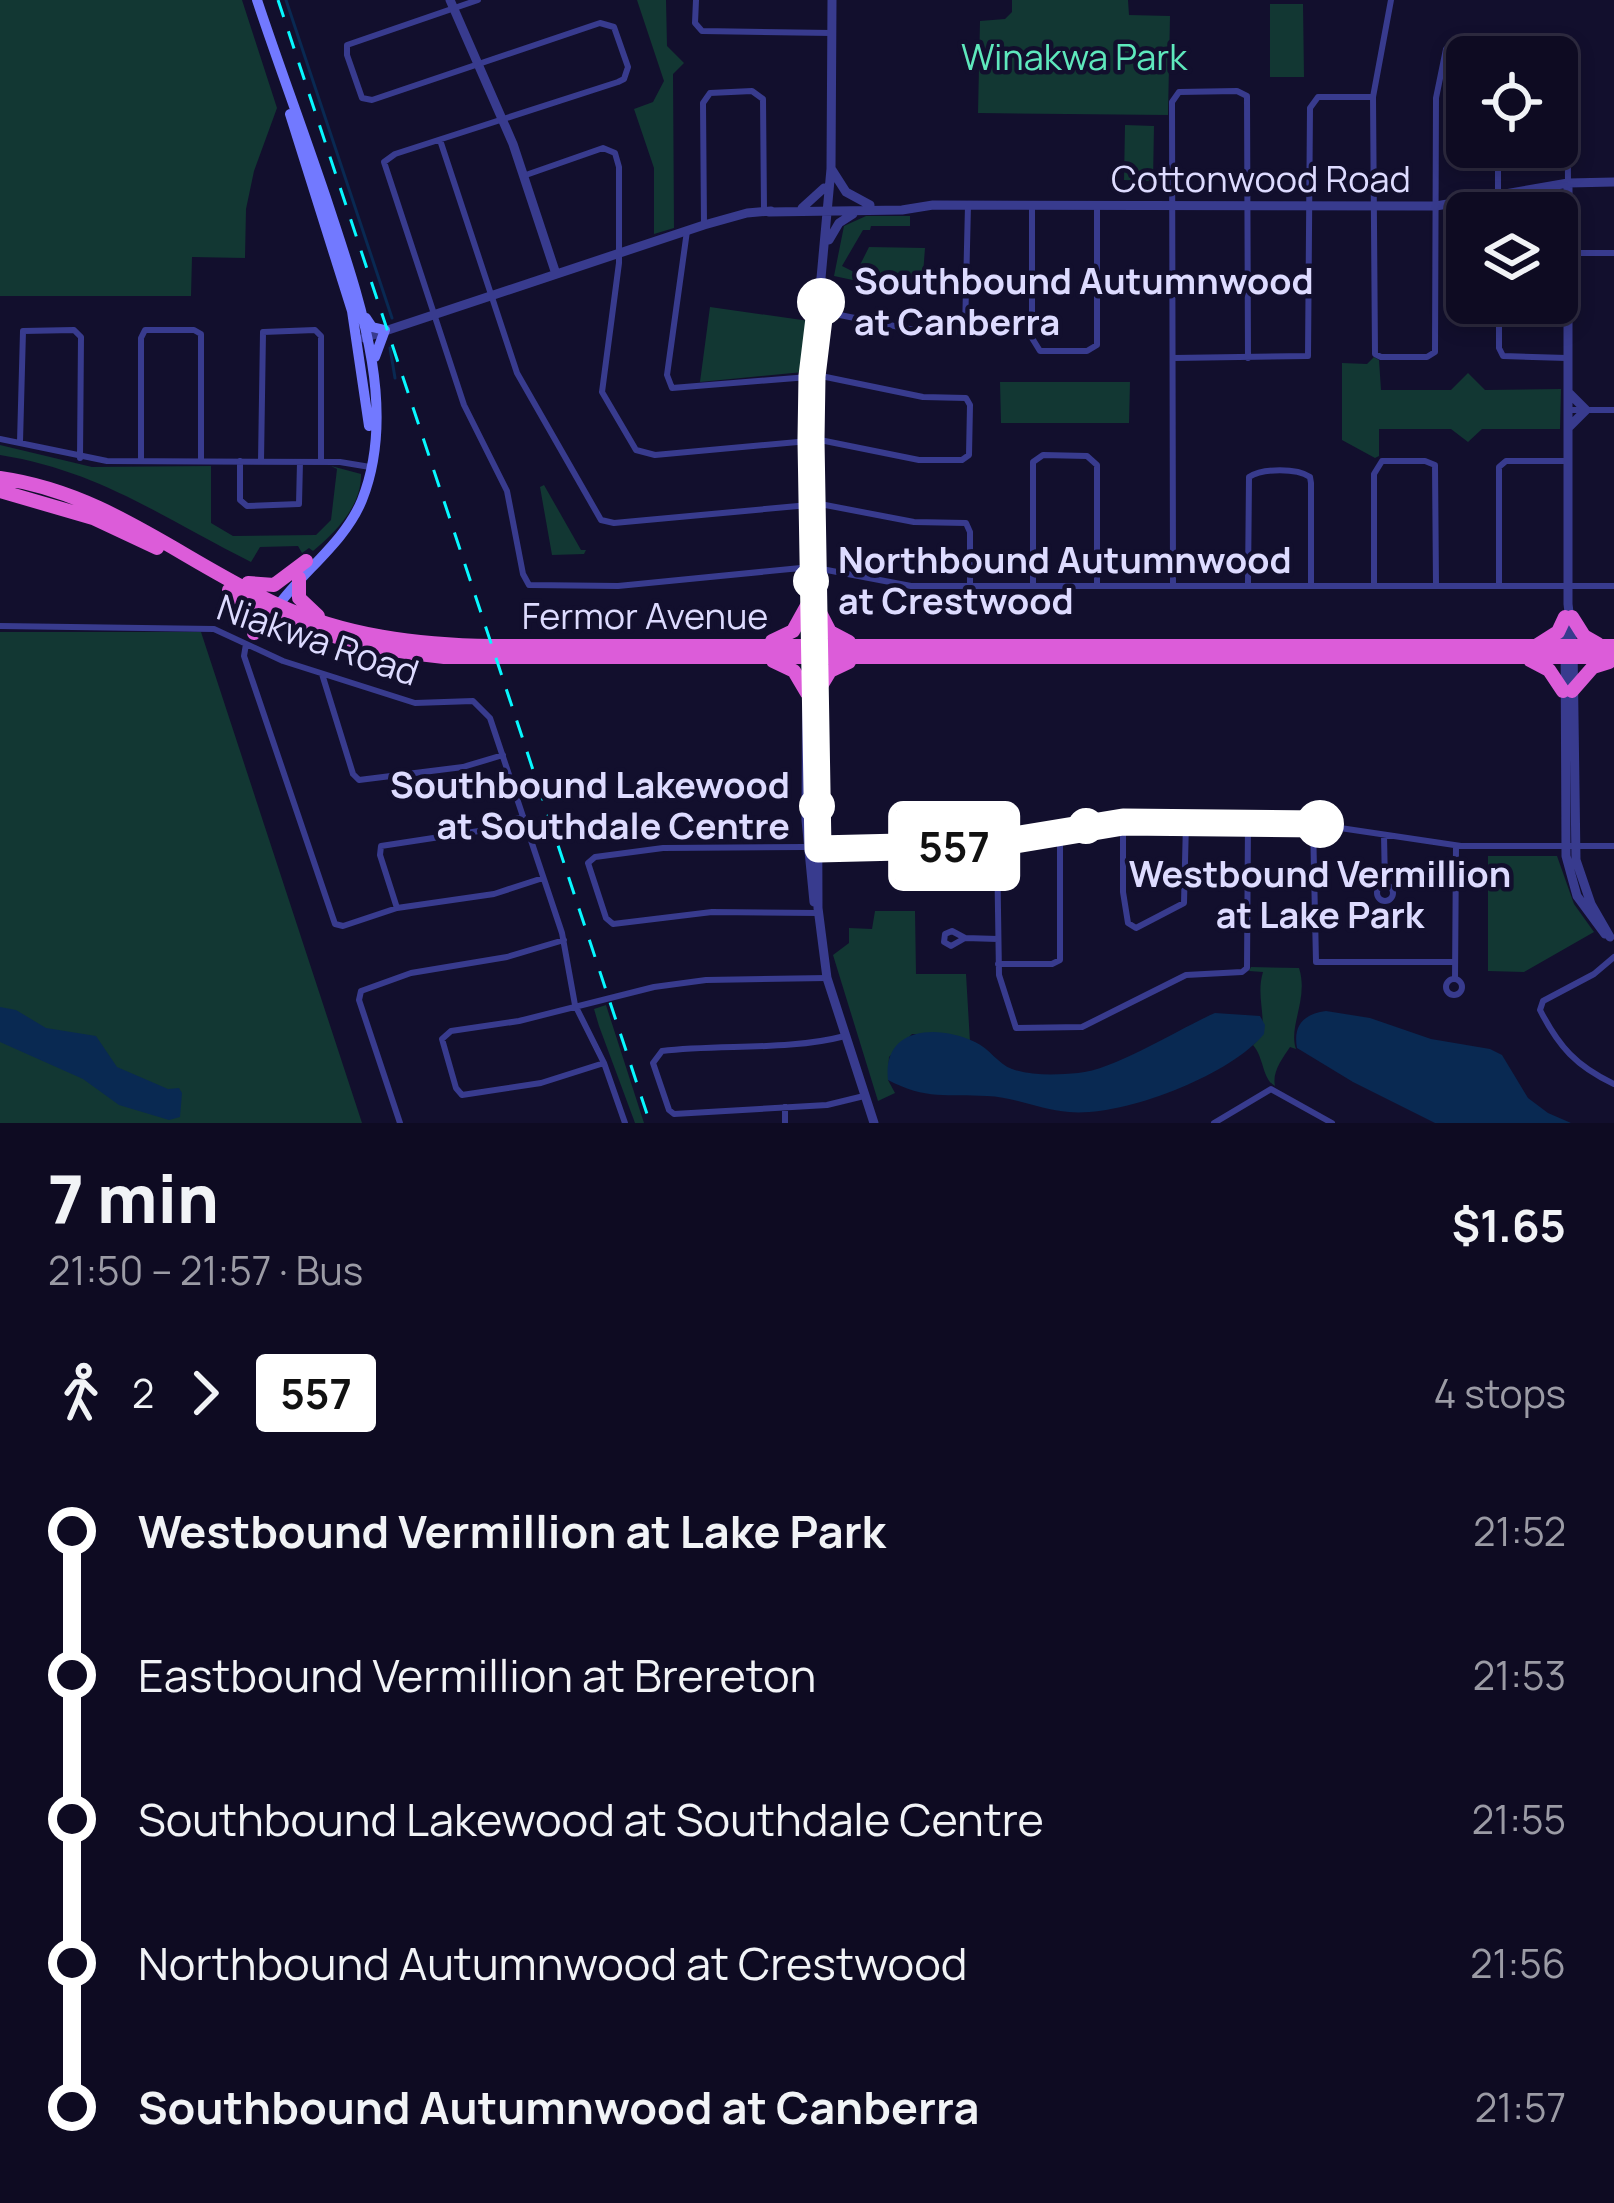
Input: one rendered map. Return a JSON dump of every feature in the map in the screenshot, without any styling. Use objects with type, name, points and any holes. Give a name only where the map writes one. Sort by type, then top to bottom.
[{"type":"highway","name":"Fermor Avenue","points":[[0,478],[113,511],[210,567],[265,619],[447,645],[758,652]]},
{"type":"highway","name":"Fermor Avenue","points":[[0,491],[116,526],[229,590],[265,619],[355,644],[444,657],[758,652],[1611,652]]},
{"type":"highway","points":[[210,567],[251,585],[268,586],[287,578],[306,561]]},
{"type":"highway","points":[[299,578],[302,603],[338,626]]},
{"type":"highway","points":[[229,590],[253,615],[265,619]]},
{"type":"highway","points":[[811,599],[830,632],[864,652]]},
{"type":"highway","points":[[758,652],[793,631],[811,599]]},
{"type":"highway","points":[[1568,613],[1584,636],[1611,652],[1568,691],[1531,652],[1555,634],[1568,613]]},
{"type":"highway","points":[[758,652],[794,671],[812,694],[830,671],[864,652]]},
{"type":"main road","points":[[257,0],[363,310],[372,327],[385,330],[377,344],[371,460],[358,509],[265,619]]},
{"type":"main road","points":[[279,64],[287,105],[374,371]]},
{"type":"main road","points":[[363,310],[371,460]]},
{"type":"main road","points":[[265,619],[306,561],[336,540]]},
{"type":"street","points":[[478,0],[452,4],[347,45],[360,94],[372,100],[601,23],[614,27],[628,67],[624,79],[388,158],[384,166],[464,405],[507,491],[523,574],[530,585],[618,586],[811,567],[902,585],[1614,586]]},
{"type":"street","points":[[696,0],[695,23],[702,32],[832,32]]},
{"type":"street","points":[[832,0],[831,176],[812,376],[813,849],[826,978],[874,1123]]},
{"type":"street","points":[[1391,0],[1373,97],[1373,347],[1378,357],[1427,357],[1435,352],[1436,98],[1446,49]]},
{"type":"street","points":[[452,4],[524,176],[556,274]]},
{"type":"street","points":[[1173,585],[1175,93],[1237,91],[1247,96],[1248,358]]},
{"type":"street","points":[[704,225],[703,104],[710,93],[752,92],[763,99],[766,212]]},
{"type":"street","points":[[1173,358],[1303,358],[1310,352],[1312,100],[1373,97]]},
{"type":"street","points":[[440,140],[522,383],[604,522],[812,504],[914,522],[966,523],[970,585]]},
{"type":"street","points":[[524,176],[602,148],[613,150],[619,167],[619,254],[602,392],[636,450],[655,455],[811,440],[919,460],[962,460],[970,451],[966,398],[923,397],[812,376],[672,388],[667,375],[687,231]]},
{"type":"street","points":[[1568,168],[1568,192]]},
{"type":"street","points":[[831,176],[850,195],[871,205]]},
{"type":"street","points":[[826,241],[799,211],[831,176]]},
{"type":"street","name":"Cottonwood Road","points":[[1516,192],[1568,182],[1614,182]]},
{"type":"street","points":[[1547,187],[1557,192]]},
{"type":"street","name":"Cottonwood Road","points":[[828,210],[871,205],[1446,204]]},
{"type":"street","points":[[820,311],[929,333],[965,331],[968,205]]},
{"type":"street","points":[[1032,206],[1032,338],[1040,351],[1088,351],[1096,345],[1097,206]]},
{"type":"street","name":"Cottonwood Road","points":[[363,338],[704,225],[766,212],[907,207]]},
{"type":"street","points":[[826,241],[840,222],[858,211]]},
{"type":"street","points":[[1578,253],[1614,253]]},
{"type":"street","points":[[1498,324],[1503,356],[1567,358]]},
{"type":"street","points":[[1567,324],[1570,847],[1585,892],[1612,939]]},
{"type":"street","points":[[20,442],[22,331],[74,330],[81,337],[80,458]]},
{"type":"street","points":[[141,461],[141,338],[145,330],[201,334],[201,461]]},
{"type":"street","points":[[261,461],[263,332],[315,330],[321,336],[321,461]]},
{"type":"street","points":[[1568,394],[1586,410]]},
{"type":"street","points":[[1569,410],[1614,410]]},
{"type":"street","points":[[1569,427],[1586,410]]},
{"type":"street","points":[[0,439],[80,458],[371,460]]},
{"type":"street","points":[[1033,585],[1034,462],[1043,455],[1065,455],[1092,457],[1097,465],[1097,585]]},
{"type":"street","points":[[240,461],[240,500],[247,506],[299,504],[300,462]]},
{"type":"street","points":[[1374,585],[1374,469],[1382,461],[1425,461],[1435,465],[1436,585]]},
{"type":"street","points":[[1498,585],[1499,466],[1506,461],[1569,461]]},
{"type":"street","points":[[1248,585],[1250,477],[1260,472],[1301,472],[1310,477],[1311,585]]},
{"type":"street","points":[[265,619],[244,656],[332,921],[343,926],[397,908],[494,894],[543,878]]},
{"type":"street","name":"Niakwa Road","points":[[0,626],[204,627],[265,619],[322,674],[415,704],[473,701],[490,718],[503,755]]},
{"type":"street","points":[[322,674],[353,774],[359,780],[463,767],[503,755],[563,940],[575,1005],[604,1063],[625,1123]]},
{"type":"street","points":[[397,908],[381,846],[479,831],[523,816]]},
{"type":"street","points":[[818,911],[712,912],[613,924],[606,918],[588,866],[595,857],[661,848],[997,843],[1123,822],[1313,823],[1456,846],[1614,846]]},
{"type":"street","points":[[1123,822],[1124,902],[1128,922],[1136,928],[1184,903],[1186,822]]},
{"type":"street","points":[[997,843],[998,964],[1011,1022],[1021,1029],[1082,1028],[1186,975],[1242,972],[1249,962],[1248,822]]},
{"type":"street","points":[[1313,823],[1315,960],[1323,964],[1452,962]]},
{"type":"street","points":[[998,964],[1060,960],[1060,831]]},
{"type":"street","points":[[1384,835],[1384,885]]},
{"type":"street","points":[[1455,979],[1456,846]]},
{"type":"street","points":[[965,938],[998,939]]},
{"type":"street","points":[[400,1123],[359,1000],[361,991],[411,973],[507,957],[563,940]]},
{"type":"street","points":[[1614,957],[1594,974],[1543,1001],[1540,1010],[1562,1051],[1614,1084]]},
{"type":"street","points":[[604,1063],[528,1086],[468,1095],[458,1090],[442,1042],[446,1033],[706,980],[826,978]]},
{"type":"street","points":[[845,1036],[812,1043],[662,1051],[654,1058],[674,1114],[827,1105],[865,1096]]},
{"type":"street","points":[[1214,1123],[1271,1089],[1332,1123]]},
{"type":"street","points":[[785,1107],[785,1123]]},
{"type":"green space","points":[[0,0],[242,0],[277,108],[254,171],[246,209],[245,258],[192,257],[191,296],[0,296]]},
{"type":"green space","points":[[637,0],[666,0],[667,46],[684,63],[673,74],[674,228],[654,234],[654,168],[634,109],[653,102],[664,81]]},
{"type":"green space","name":"Winakwa Park","points":[[1012,0],[1128,0],[1129,15],[1170,16],[1168,115],[978,113],[980,21],[1005,19],[1012,12]]},
{"type":"green space","points":[[1270,4],[1303,4],[1304,77],[1270,77]]},
{"type":"green space","points":[[1125,125],[1154,126],[1153,181],[1124,180]]},
{"type":"green space","points":[[866,216],[910,216],[910,226],[863,230],[842,266],[856,273],[869,247],[925,248],[922,288],[905,285],[903,290],[863,276],[862,282],[834,276],[844,226]]},
{"type":"green space","points":[[710,307],[809,321],[803,372],[700,382]]},
{"type":"green space","points":[[1374,357],[1379,360],[1381,390],[1451,390],[1468,373],[1485,390],[1561,389],[1560,429],[1482,429],[1468,442],[1451,429],[1379,429],[1379,456],[1375,458],[1342,440],[1342,363],[1367,364]]},
{"type":"green space","points":[[1000,382],[1130,382],[1129,423],[1001,423]]},
{"type":"green space","points":[[0,445],[92,467],[211,466],[211,523],[233,536],[316,535],[331,520],[337,469],[331,466],[361,474],[360,485],[346,517],[313,551],[309,548],[302,553],[298,546],[260,547],[251,562],[100,484],[0,455]]},
{"type":"green space","points":[[544,485],[581,550],[586,550],[584,554],[552,555],[540,487]]},
{"type":"green space","points":[[0,632],[201,632],[362,1123],[0,1123]]},
{"type":"green space","points":[[1488,856],[1557,856],[1574,904],[1594,932],[1524,972],[1488,971]]},
{"type":"green space","points":[[875,911],[915,911],[916,974],[966,974],[970,1042],[948,1035],[912,1034],[889,1057],[888,1080],[895,1093],[878,1101],[833,955],[849,943],[849,928],[872,929]]},
{"type":"green space","points":[[1251,967],[1299,968],[1296,1049],[1290,1047],[1281,1061],[1275,1086],[1253,1045],[1262,1030],[1263,972],[1249,971]]},
{"type":"green space","points":[[606,1005],[644,1123],[635,1123],[599,1026],[594,1009]]},
{"type":"water","points":[[0,1007],[16,1010],[46,1028],[96,1036],[117,1067],[168,1089],[179,1088],[180,1117],[169,1120],[119,1105],[83,1079],[0,1042]]},
{"type":"water","points":[[1326,1011],[1490,1049],[1502,1055],[1528,1098],[1571,1123],[1435,1123],[1297,1048],[1301,1022]]},
{"type":"water","points":[[1215,1013],[1260,1016],[1264,1034],[1248,1050],[1201,1078],[1117,1108],[1059,1111],[997,1097],[925,1093],[888,1080],[894,1049],[915,1034],[960,1036],[1019,1071],[1070,1074],[1110,1065]]},
{"type":"waterway","points":[[286,0],[392,318]]},
{"type":"waterway","points":[[390,348],[395,378]]},
{"type":"railway","points":[[278,0],[650,1123]]},
{"type":"bus line","name":"557","points":[[821,302],[812,376],[811,440],[818,849],[984,845],[1123,822],[1320,824]]},
{"type":"place","name":"Southbound Autumnwood at Canberra","points":[[821,302]]},
{"type":"place","name":"Northbound Autumnwood at Crestwood","points":[[811,581]]},
{"type":"place","name":"Southbound Lakewood at Southdale Centre","points":[[817,806]]},
{"type":"place","name":"Westbound Vermillion at Lake Park","points":[[1320,824]]}]
